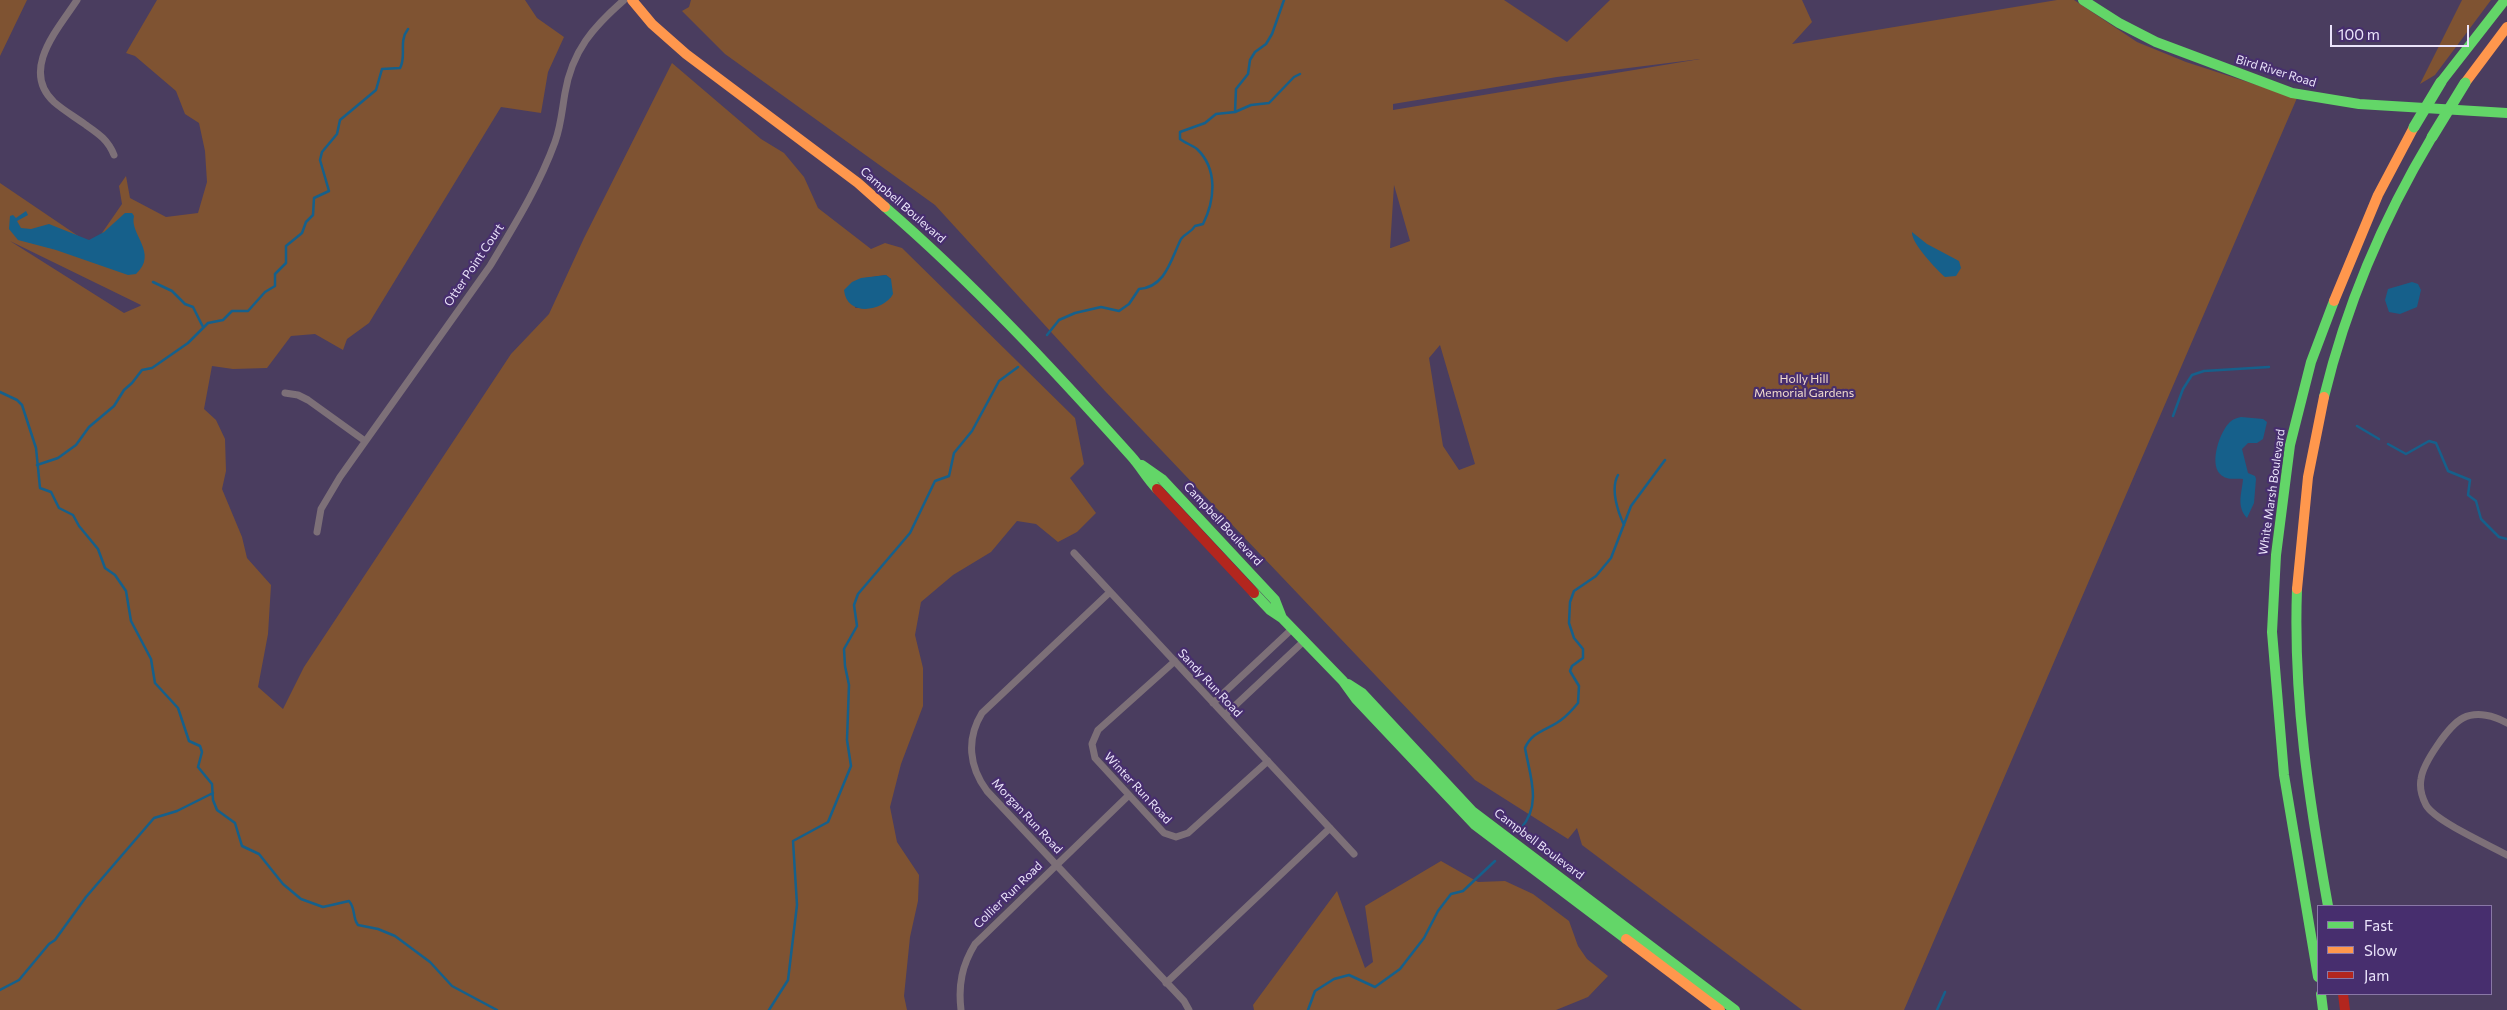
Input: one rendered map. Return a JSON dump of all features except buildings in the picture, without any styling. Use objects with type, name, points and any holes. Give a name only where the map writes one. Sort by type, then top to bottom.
[{"type":"street","points":[[78,0],[52,38],[40,61],[40,78],[43,87],[54,102],[105,138],[114,155]]},
{"type":"street","name":"Otter Point Court","points":[[317,532],[321,509],[365,441],[490,266],[511,232],[536,186],[555,141],[570,73],[578,51],[607,15],[624,0]]},
{"type":"street","name":"Campbell Boulevard","points":[[632,0],[652,24],[686,54],[858,183],[918,235],[1025,342],[1133,458],[1166,499],[1270,610],[1282,618],[1343,681],[1356,699],[1436,787],[1475,825],[1720,1010]]},
{"type":"street","name":"Bird River Road","points":[[2082,0],[2112,20],[2151,41],[2242,76],[2301,96],[2346,101],[2507,112]]},
{"type":"street","name":"White Marsh Boulevard","points":[[2317,971],[2284,775],[2272,632],[2276,555],[2290,445],[2311,362],[2345,270],[2378,195],[2414,127],[2441,82],[2505,0]]},
{"type":"street","points":[[2328,905],[2305,779],[2296,672],[2296,599],[2302,524],[2313,457],[2333,367],[2358,288],[2416,162],[2465,83],[2507,27]]},
{"type":"street","points":[[285,393],[298,395],[308,400],[365,441]]},
{"type":"street","name":"Sandy Run Road","points":[[1074,553],[1354,854]]},
{"type":"street","name":"Morgan Run Road","points":[[1110,592],[988,707],[978,721],[972,737],[972,761],[981,783],[1166,983]]},
{"type":"street","points":[[1213,703],[1292,629]]},
{"type":"street","points":[[1225,715],[1304,641]]},
{"type":"street","name":"Winter Run Road","points":[[1175,661],[1098,730],[1093,739],[1092,749],[1095,758],[1164,833],[1172,837],[1180,837],[1188,833],[1268,761]]},
{"type":"street","name":"Campbell Boulevard","points":[[1343,681],[1362,693],[1472,811],[1735,1010]]},
{"type":"street","points":[[2507,724],[2498,718],[2479,714],[2464,718],[2449,728],[2421,778],[2421,792],[2427,807],[2441,818],[2507,855]]},
{"type":"street","name":"Collier Run Road","points":[[961,1010],[960,983],[963,970],[975,944],[1129,795]]},
{"type":"street","points":[[1189,1010],[1166,983],[1330,828]]},
{"type":"street","points":[[2321,995],[2323,1010]]},
{"type":"street","points":[[2343,995],[2345,1010]]},
{"type":"green space","points":[[0,0],[27,0],[0,56]]},
{"type":"green space","points":[[157,0],[525,0],[537,18],[564,37],[548,72],[541,113],[501,107],[369,323],[347,339],[343,350],[315,334],[291,336],[267,368],[233,369],[212,366],[204,409],[216,420],[225,439],[226,471],[222,489],[242,537],[247,558],[271,585],[268,634],[258,687],[283,709],[304,667],[511,354],[549,314],[584,238],[672,63],[761,139],[784,153],[804,177],[818,208],[871,249],[885,243],[902,248],[1075,418],[1084,464],[1070,478],[1096,513],[1077,532],[1058,542],[1036,524],[1017,521],[991,552],[953,575],[921,602],[915,635],[923,668],[923,706],[901,764],[890,807],[897,842],[919,875],[918,901],[910,937],[904,996],[907,1010],[0,1010],[0,183],[93,246],[122,204],[119,186],[126,176],[130,198],[166,217],[198,213],[207,182],[205,151],[199,123],[185,114],[176,91],[135,56],[126,53]],"holes":[[[10,241],[141,305],[124,313]],[[886,275],[891,279],[891,297],[870,308],[855,308],[865,278]]]},
{"type":"green space","name":"Holly Hill Memorial Gardens","points":[[691,0],[1504,0],[1567,42],[1610,0],[1802,0],[1812,22],[1792,44],[2057,0],[2074,0],[2137,42],[2186,62],[2297,98],[1904,1010],[1802,1010],[1582,845],[1577,828],[1568,839],[1475,780],[1105,391],[935,205],[725,54],[682,11],[689,7]],"holes":[[[1700,59],[1393,110],[1393,104],[1557,77]],[[1394,185],[1410,241],[1390,248]],[[1440,345],[1475,464],[1459,470],[1443,446],[1429,358]]]},
{"type":"green space","points":[[2462,0],[2491,0],[2435,75],[2420,84]]},
{"type":"green space","points":[[1441,861],[1478,882],[1505,881],[1533,894],[1569,921],[1578,946],[1587,959],[1608,976],[1588,997],[1556,1010],[1254,1010],[1253,1005],[1337,891],[1365,968],[1373,962],[1365,906]]},
{"type":"water","points":[[26,211],[28,215],[17,221],[21,228],[31,229],[49,224],[89,240],[104,232],[125,213],[132,213],[135,230],[144,251],[145,259],[142,266],[136,274],[128,275],[56,250],[18,240],[9,229],[10,216],[13,215],[16,218]]},
{"type":"water","points":[[1912,232],[1927,244],[1959,261],[1961,268],[1956,276],[1945,277],[1941,274],[1920,249]]},
{"type":"water","points":[[886,275],[891,279],[893,294],[882,304],[874,308],[858,308],[847,299],[844,290],[852,282],[861,278]]},
{"type":"water","points":[[2412,282],[2418,284],[2421,290],[2417,307],[2400,314],[2389,312],[2385,300],[2388,289]]},
{"type":"water","points":[[2241,417],[2263,419],[2267,422],[2263,439],[2257,443],[2248,443],[2242,449],[2248,473],[2255,476],[2256,479],[2254,503],[2247,518],[2241,504],[2243,479],[2223,476],[2217,469],[2216,462],[2217,447],[2226,426],[2231,421]]},
{"type":"waterway","points":[[1235,112],[1236,89],[1248,74],[1250,60],[1255,52],[1266,44],[1272,34],[1284,0]]},
{"type":"waterway","points":[[37,465],[58,458],[76,445],[89,427],[114,406],[124,390],[142,370],[152,368],[188,343],[208,323],[223,320],[232,311],[248,311],[265,292],[275,286],[275,274],[286,263],[286,246],[302,233],[306,222],[313,215],[314,198],[329,191],[320,160],[322,152],[337,134],[340,120],[376,90],[382,69],[400,68],[403,59],[405,34],[408,29]]},
{"type":"waterway","points":[[1047,335],[1059,320],[1075,313],[1101,307],[1119,311],[1129,304],[1139,289],[1148,287],[1162,278],[1181,239],[1195,226],[1203,224],[1212,195],[1211,175],[1204,157],[1197,149],[1180,139],[1180,132],[1205,123],[1216,114],[1235,112],[1251,105],[1269,103],[1294,77],[1300,74]]},
{"type":"waterway","points":[[153,282],[172,291],[185,304],[193,307],[203,327]]},
{"type":"waterway","points":[[769,1010],[788,980],[797,905],[793,841],[828,822],[851,766],[847,740],[849,685],[844,649],[857,626],[854,605],[858,594],[910,533],[935,481],[949,476],[954,453],[972,431],[999,381],[1018,367]]},
{"type":"waterway","points":[[2173,416],[2183,389],[2192,375],[2204,371],[2269,367]]},
{"type":"waterway","points":[[0,392],[17,400],[22,405],[36,448],[40,488],[51,492],[59,508],[73,515],[79,526],[98,549],[105,568],[115,575],[126,591],[131,621],[151,659],[155,683],[178,708],[189,741],[200,746],[202,752],[198,767],[212,784],[213,800],[217,810],[235,823],[242,846],[259,854],[283,884],[301,899],[323,907],[349,901],[353,907],[358,925],[378,929],[395,936],[430,962],[452,986],[497,1010]]},
{"type":"waterway","points":[[2357,426],[2379,439]]},
{"type":"waterway","points":[[2388,444],[2406,454],[2429,441],[2436,443],[2448,471],[2470,480],[2468,495],[2476,501],[2481,519],[2499,537],[2507,539]]},
{"type":"waterway","points":[[1521,828],[1531,810],[1533,800],[1533,790],[1525,748],[1536,734],[1561,720],[1578,703],[1579,686],[1570,671],[1572,666],[1583,658],[1583,649],[1574,638],[1569,623],[1570,602],[1574,591],[1596,576],[1611,558],[1631,506],[1665,460]]},
{"type":"waterway","points":[[1618,475],[1615,494],[1617,507],[1624,525]]},
{"type":"waterway","points":[[0,990],[19,980],[49,944],[55,940],[86,897],[154,818],[177,811],[213,793]]},
{"type":"waterway","points":[[1308,1010],[1315,991],[1334,979],[1349,975],[1375,987],[1400,969],[1424,938],[1438,911],[1451,894],[1463,891],[1495,861]]},
{"type":"waterway","points":[[1937,1010],[1945,992]]},
{"type":"traffic: fast","points":[[2083,0],[2119,23],[2156,42],[2292,93],[2359,104],[2507,113]]},
{"type":"traffic: fast","points":[[2441,82],[2505,0]]},
{"type":"traffic: fast","points":[[2414,127],[2441,82]]},
{"type":"traffic: fast","points":[[2432,137],[2465,83]]},
{"type":"traffic: fast","points":[[2324,397],[2343,329],[2368,263],[2414,167],[2432,137]]},
{"type":"traffic: fast","points":[[885,207],[950,266],[1012,327],[1131,456],[1157,489]]},
{"type":"traffic: fast","points":[[2317,971],[2284,775],[2272,632],[2276,555],[2290,445],[2311,362],[2334,301]]},
{"type":"traffic: fast","points":[[1142,465],[1162,479],[1275,600],[1282,618]]},
{"type":"traffic: fast","points":[[2297,589],[2296,629],[2300,709],[2309,788],[2328,905]]},
{"type":"traffic: fast","points":[[1254,593],[1270,610],[1282,618],[1343,681],[1356,699],[1475,825],[1626,939]]},
{"type":"traffic: fast","points":[[1348,684],[1362,693],[1472,811],[1735,1010]]},
{"type":"traffic: fast","points":[[2321,995],[2323,1010]]},
{"type":"traffic: slow","points":[[632,0],[652,24],[686,54],[858,183],[885,207]]},
{"type":"traffic: slow","points":[[2465,83],[2507,27]]},
{"type":"traffic: slow","points":[[2334,301],[2378,195],[2414,127]]},
{"type":"traffic: slow","points":[[2297,589],[2308,477],[2324,397]]},
{"type":"traffic: slow","points":[[1626,939],[1720,1010]]},
{"type":"traffic: jam","points":[[1157,489],[1254,593]]},
{"type":"traffic: jam","points":[[2343,995],[2345,1010]]}]
